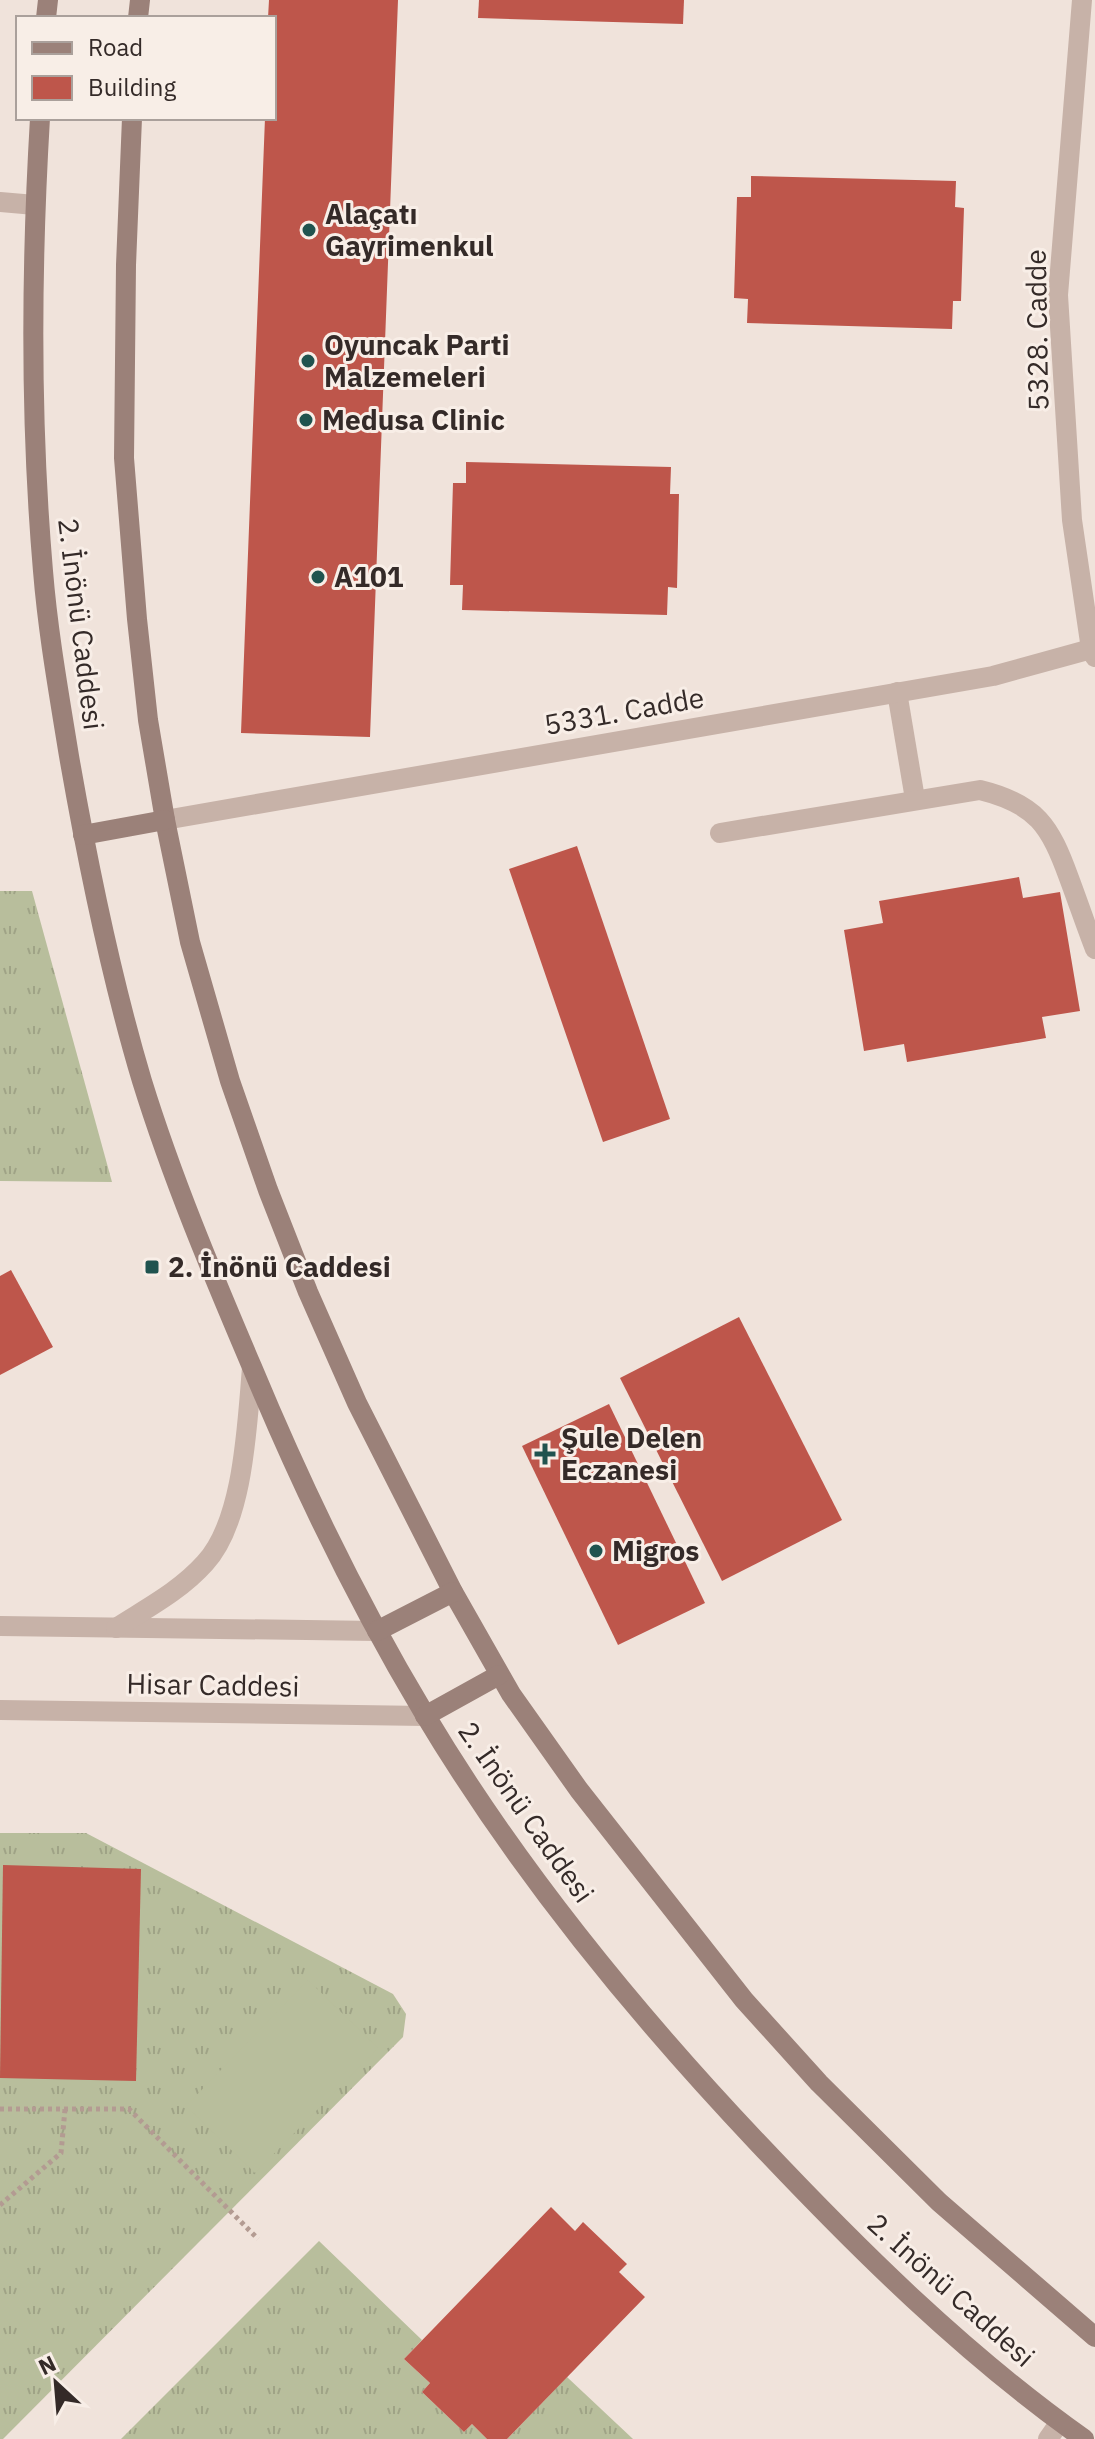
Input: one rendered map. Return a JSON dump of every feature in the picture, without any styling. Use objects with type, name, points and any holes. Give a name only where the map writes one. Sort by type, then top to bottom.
[{"type":"main road","name":"2. İnönü Caddesi","points":[[40,120],[35,205],[34,459],[43,579],[58,692],[83,835],[110,963],[142,1082],[184,1203],[274,1422],[377,1631],[425,1716],[533,1875],[613,1980],[697,2078],[831,2220],[932,2316],[997,2372],[1054,2431],[1084,2439]]},
{"type":"main road","name":"2. İnönü Caddesi","points":[[132,120],[126,265],[124,458],[148,720],[190,942],[230,1081],[308,1292],[357,1403],[453,1592],[499,1675],[579,1790],[671,1909],[819,2083],[939,2202],[1095,2337]]},
{"type":"main road","points":[[83,835],[165,820]]},
{"type":"main road","points":[[377,1631],[453,1592]]},
{"type":"main road","points":[[425,1716],[499,1675]]},
{"type":"street","name":"5328. Cadde","points":[[1082,0],[1058,295],[1072,520],[1093,653]]},
{"type":"street","points":[[0,202],[35,205]]},
{"type":"street","name":"5331. Cadde","points":[[165,820],[993,676],[1093,653]]},
{"type":"street","points":[[897,692],[915,799]]},
{"type":"street","points":[[720,833],[980,790],[1004,796],[1025,807],[1042,822],[1056,841],[1095,949]]},
{"type":"street","points":[[116,1628],[179,1588],[208,1561],[226,1529],[242,1469],[252,1368]]},
{"type":"street","name":"Hisar Caddesi","points":[[0,1626],[377,1631]]},
{"type":"street","name":"Hisar Caddesi","points":[[0,1710],[425,1716]]},
{"type":"path","points":[[0,2109],[129,2109],[258,2239]]},
{"type":"path","points":[[0,2205],[61,2153],[65,2109]]},
{"type":"green space","points":[[0,891],[32,891],[112,1182],[0,1181]]},
{"type":"green space","points":[[0,1833],[86,1833],[393,1994],[406,2014],[403,2037],[3,2439],[0,2439]]},
{"type":"green space","points":[[308,1980],[378,2048],[255,2173],[186,2106]]},
{"type":"green space","points":[[319,2241],[422,2340],[404,2359],[430,2383],[422,2392],[464,2432],[472,2424],[487,2439],[121,2439]]},
{"type":"green space","points":[[567,2377],[633,2439],[507,2439]]},
{"type":"building","points":[[269,0],[398,0],[370,737],[241,733],[265,120],[276,120],[276,16],[268,16]]},
{"type":"building","points":[[479,0],[684,0],[683,24],[478,18]]},
{"type":"building","points":[[751,176],[956,181],[955,207],[964,208],[961,301],[953,301],[952,329],[747,323],[748,299],[734,298],[737,197],[751,197]]},
{"type":"building","points":[[466,462],[671,467],[670,494],[679,494],[677,588],[668,587],[667,615],[462,610],[463,585],[450,585],[453,483],[466,483]]},
{"type":"building","points":[[577,846],[670,1119],[603,1142],[509,869]]},
{"type":"building","points":[[1019,877],[1023,898],[1060,892],[1080,1011],[1042,1017],[1046,1038],[907,1062],[904,1044],[864,1051],[844,930],[883,923],[879,901]]},
{"type":"building","points":[[11,1270],[53,1347],[0,1375],[0,1276]]},
{"type":"building","points":[[739,1317],[842,1520],[722,1581],[620,1378]]},
{"type":"building","points":[[609,1404],[705,1603],[618,1645],[522,1446]]},
{"type":"building","points":[[3,1865],[141,1869],[136,2081],[0,2078]]},
{"type":"building","points":[[551,2207],[575,2231],[583,2222],[627,2264],[619,2272],[645,2297],[507,2439],[487,2439],[472,2424],[464,2432],[422,2392],[430,2383],[404,2359]]},
{"type":"place","name":"Alaçatı Gayrimenkul","points":[[309,230]]},
{"type":"place","name":"Oyuncak Parti Malzemeleri","points":[[308,361]]},
{"type":"place","name":"Medusa Clinic","points":[[306,420]]},
{"type":"place","name":"A101","points":[[318,577]]},
{"type":"place","name":"2. İnönü Caddesi","points":[[152,1267]]},
{"type":"place","name":"Şule Delen Eczanesi","points":[[545,1454]]},
{"type":"place","name":"Migros","points":[[596,1551]]}]
